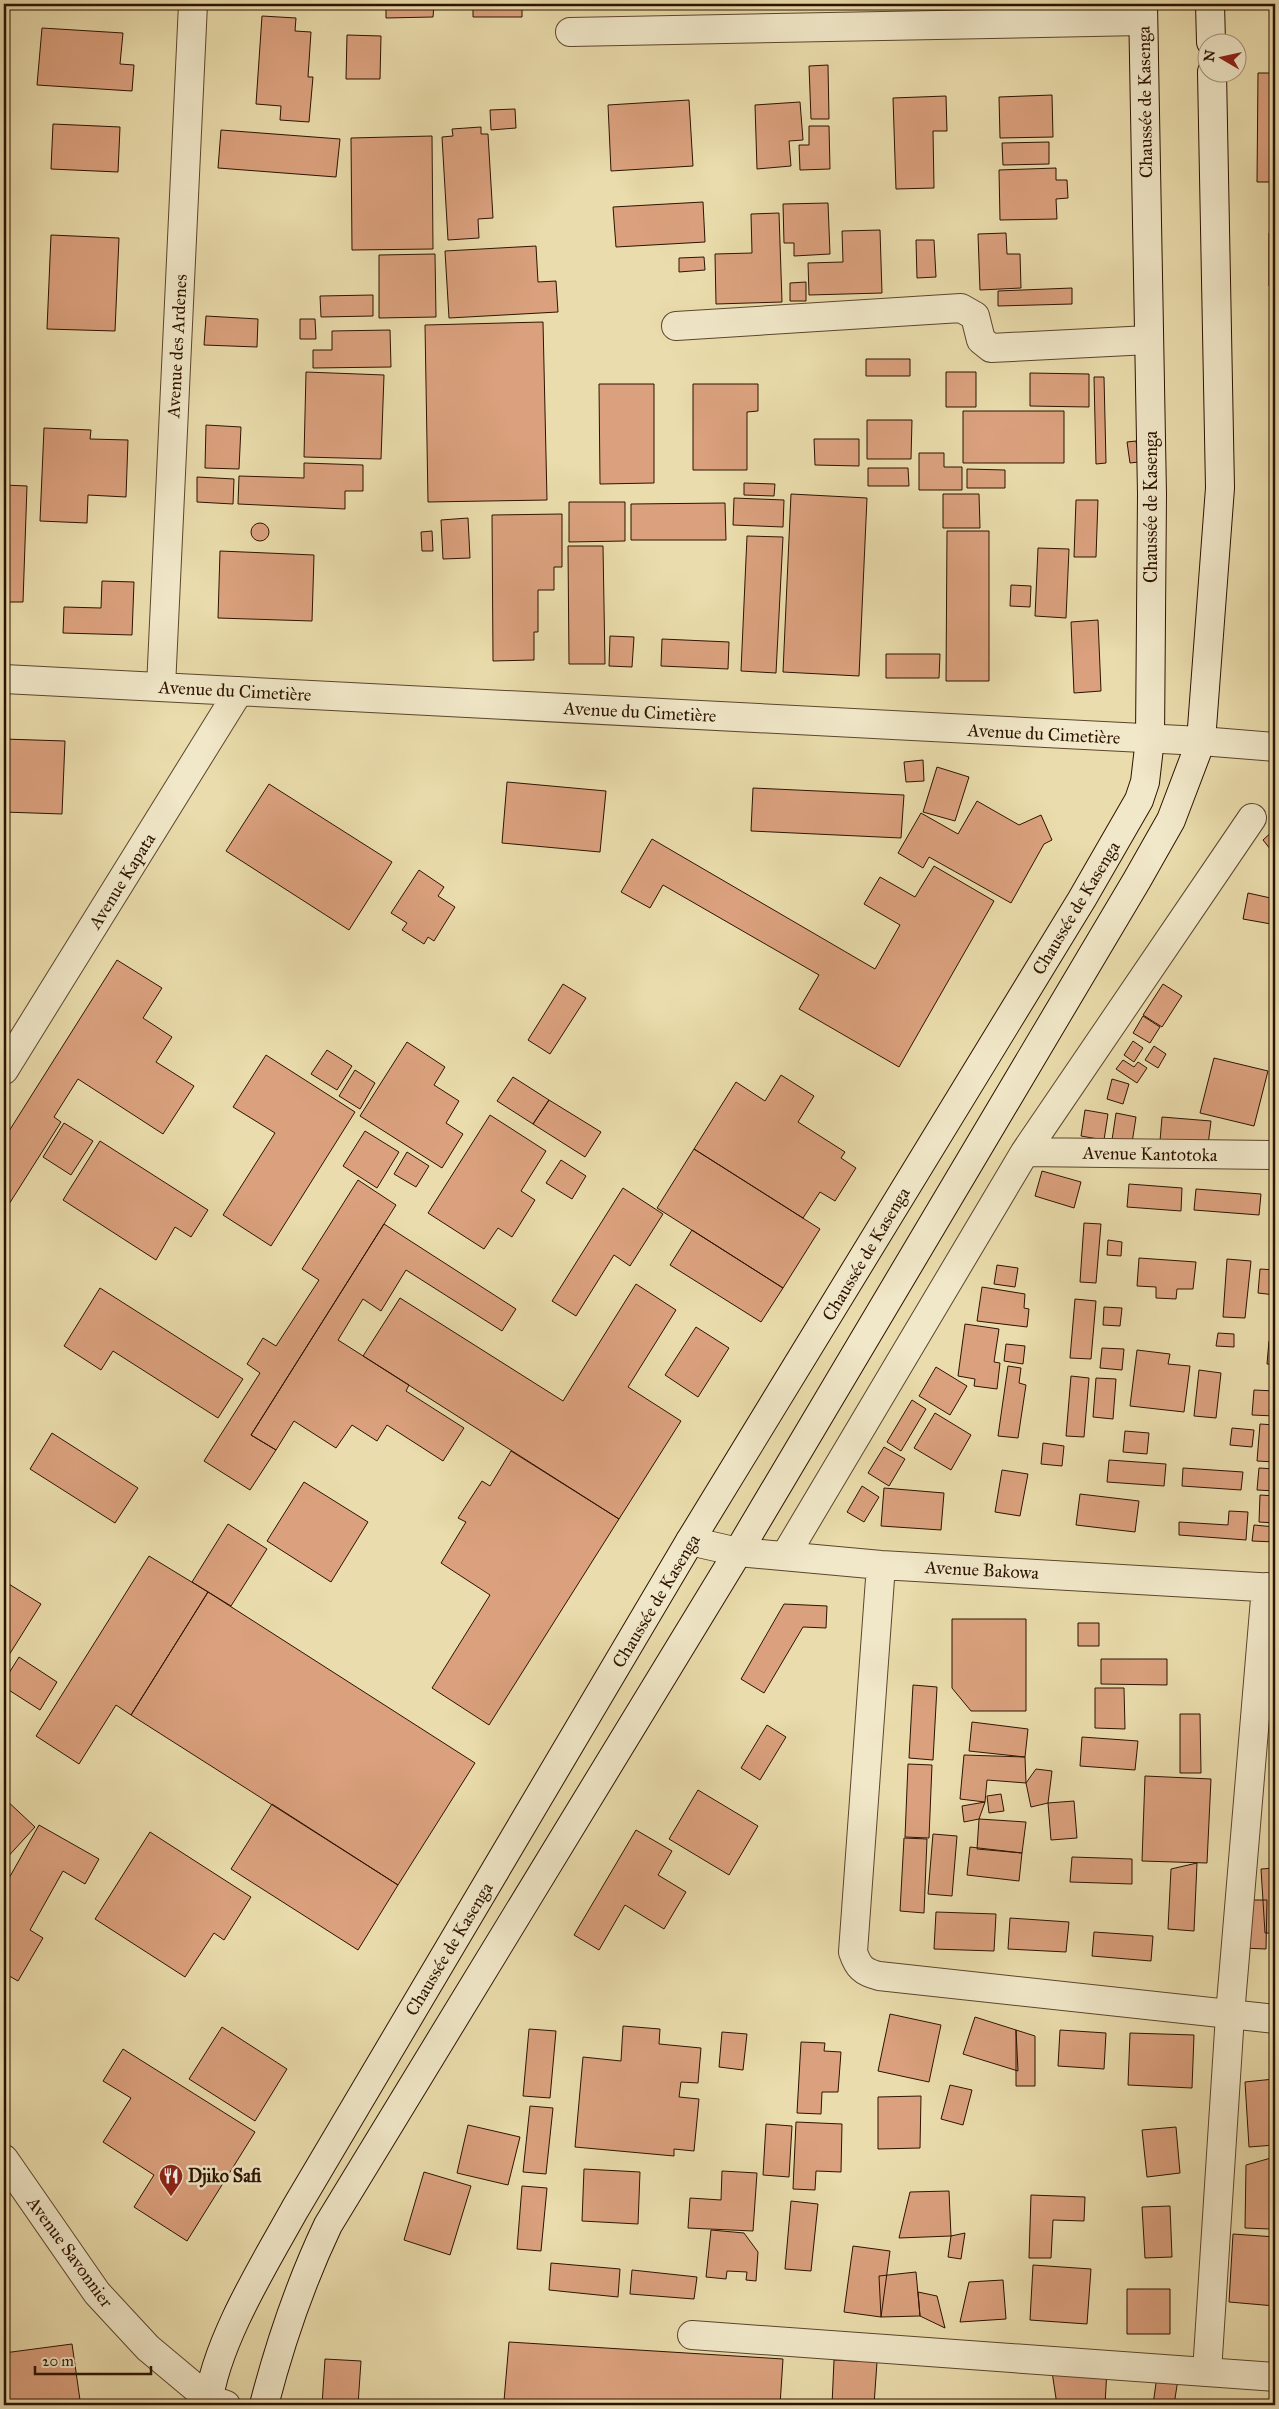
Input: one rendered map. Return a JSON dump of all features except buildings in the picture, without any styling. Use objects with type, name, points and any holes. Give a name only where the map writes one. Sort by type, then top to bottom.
[{"type":"street","name":"Avenue des Ardenes","points":[[161,687],[193,4]]},
{"type":"street","points":[[1210,4],[1211,32]]},
{"type":"street","points":[[570,32],[1143,12]]},
{"type":"street","name":"Chaussée de Kasenga","points":[[215,2403],[223,2351],[259,2272],[690,1541],[1105,862],[1139,800],[1145,782],[1150,739],[1152,494],[1143,12]]},
{"type":"street","points":[[264,2405],[279,2350],[306,2272],[328,2225],[738,1552],[1171,820],[1201,741],[1220,488],[1212,82]]},
{"type":"street","points":[[676,326],[961,308],[975,316],[981,340],[991,348],[1149,340]]},
{"type":"street","name":"Avenue du Cimetière","points":[[4,679],[1201,741],[1275,747]]},
{"type":"street","name":"Avenue Kapata","points":[[4,1070],[239,692]]},
{"type":"street","points":[[785,1556],[1025,1152],[1252,818]]},
{"type":"street","name":"Avenue Kantotoka","points":[[1025,1152],[1275,1155]]},
{"type":"street","name":"Avenue Bakowa","points":[[690,1541],[738,1552],[881,1564],[1270,1587]]},
{"type":"street","points":[[881,1564],[853,1952],[857,1964],[863,1971],[879,1976],[1275,2019]]},
{"type":"street","points":[[1207,2372],[1230,2015],[1270,1587]]},
{"type":"street","name":"Avenue Savonnier","points":[[4,2159],[97,2293],[148,2348],[215,2403]]},
{"type":"street","points":[[692,2335],[1275,2376]]},
{"type":"place","name":"Djiko Safi","points":[[171,2197]]}]
